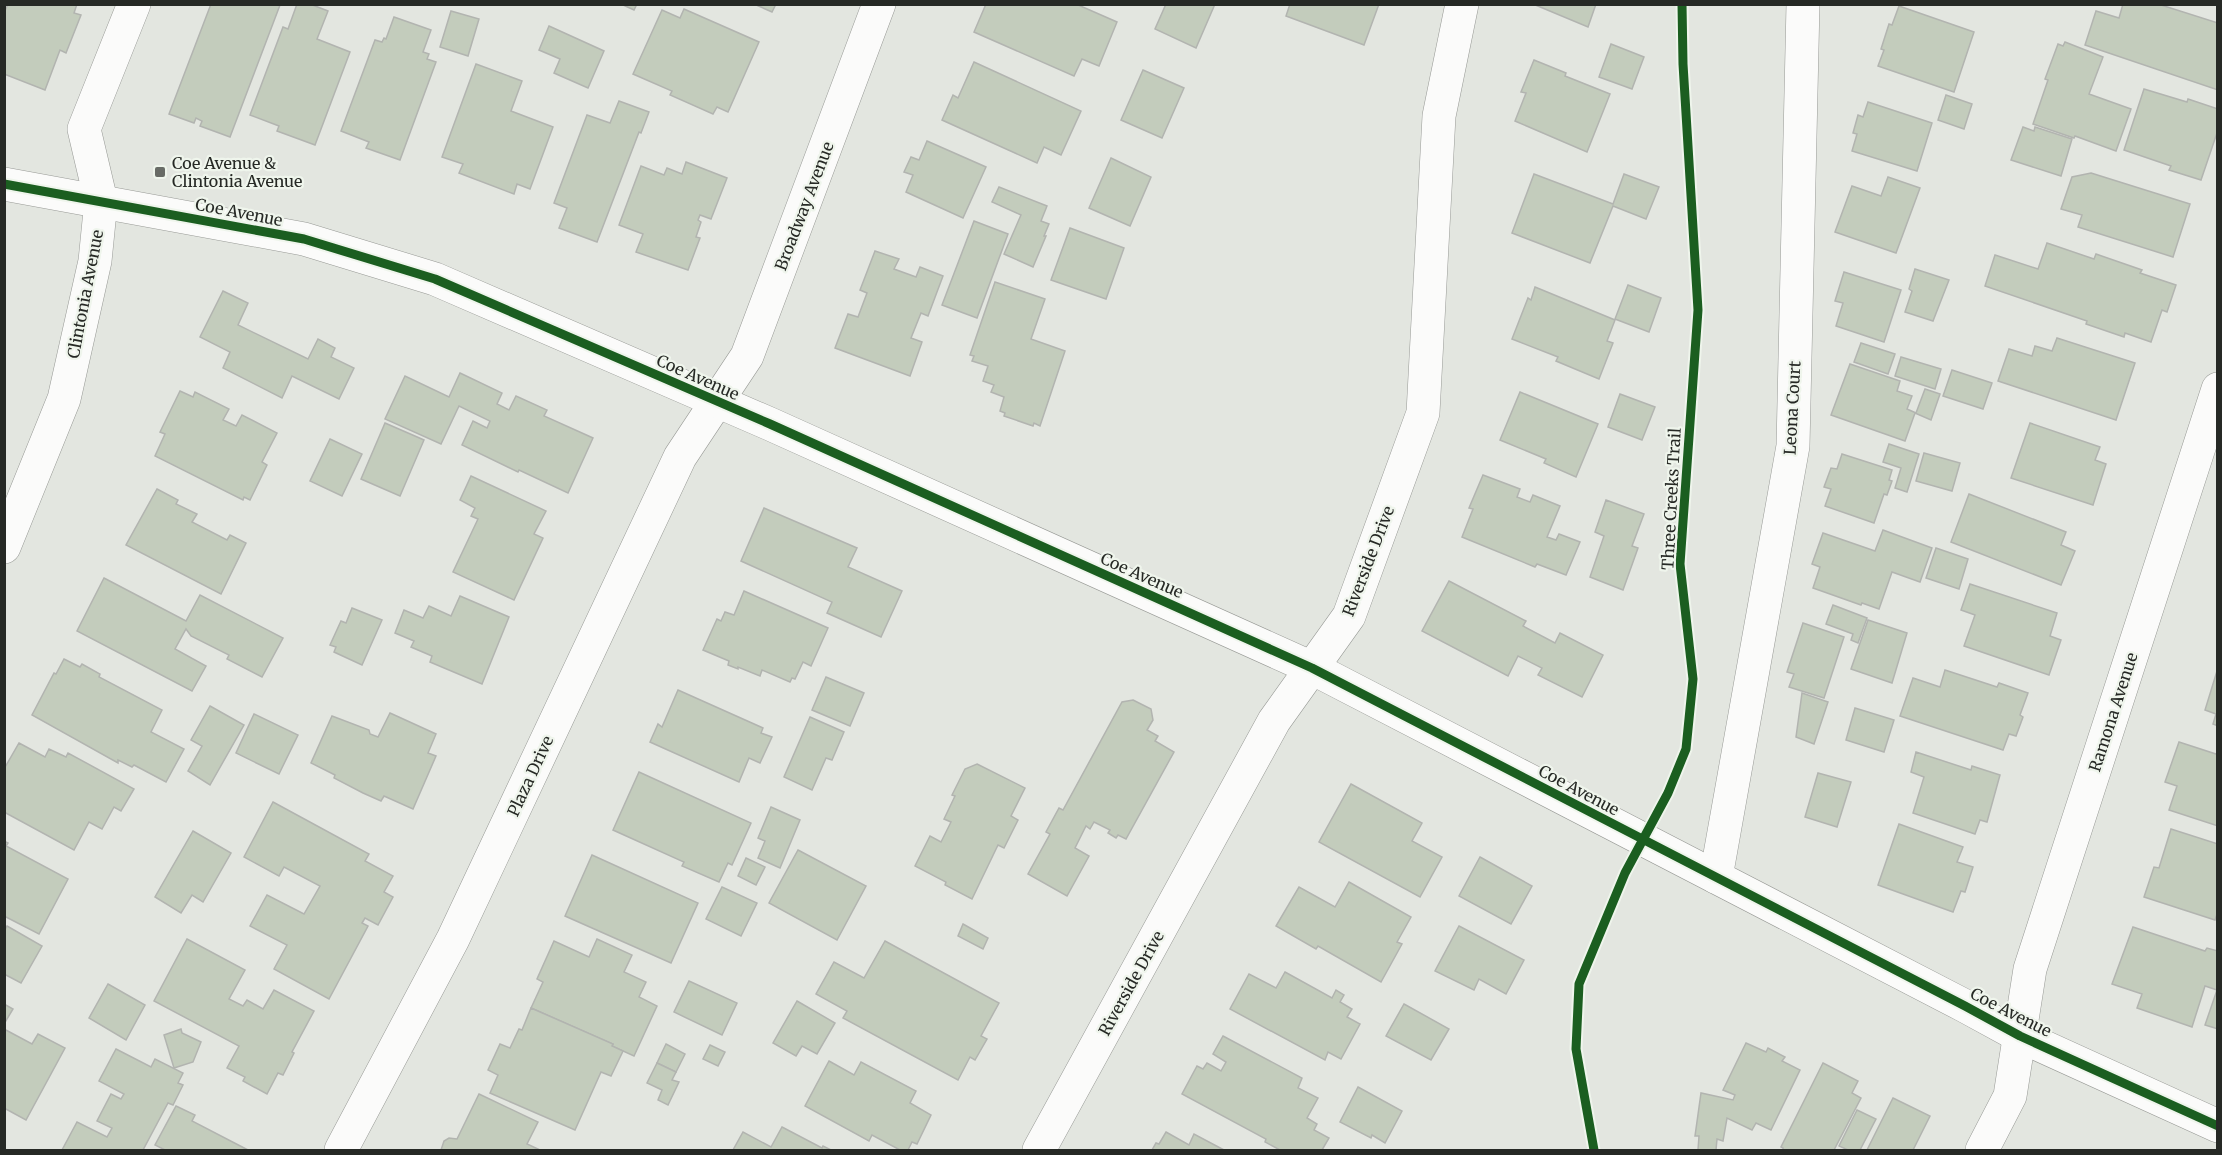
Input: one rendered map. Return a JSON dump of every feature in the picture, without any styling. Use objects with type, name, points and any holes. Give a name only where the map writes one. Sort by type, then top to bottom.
[{"type":"street","name":"Clintonia Avenue","points":[[4,547],[64,399],[95,261],[101,201],[84,129],[134,4]]},
{"type":"street","name":"Broadway Avenue","points":[[717,402],[747,356],[879,4]]},
{"type":"street","name":"Riverside Drive","points":[[1039,1150],[1274,721],[1349,616],[1423,413],[1439,116],[1462,4]]},
{"type":"street","name":"Leona Court","points":[[1716,877],[1793,446],[1803,4]]},
{"type":"street","name":"Coe Avenue","points":[[4,184],[304,239],[435,279],[717,402],[1312,668],[2020,1036],[2217,1126]]},
{"type":"street","name":"Ramona Avenue","points":[[1982,1150],[2010,1096],[2030,969],[2217,389]]},
{"type":"street","name":"Plaza Drive","points":[[341,1150],[453,939],[680,457],[717,402]]},
{"type":"building","points":[[8,4],[77,4],[74,13],[81,15],[66,53],[60,50],[45,90],[4,74],[4,13]]},
{"type":"building","points":[[211,4],[280,5],[230,137],[200,126],[202,121],[196,118],[194,123],[169,114]]},
{"type":"building","points":[[297,4],[310,4],[328,11],[317,39],[350,52],[315,145],[277,131],[279,126],[250,115],[283,27],[288,29]]},
{"type":"building","points":[[621,4],[637,4],[634,10]]},
{"type":"building","points":[[754,4],[776,4],[772,12]]},
{"type":"building","points":[[986,4],[1076,4],[1117,22],[1099,66],[1082,59],[1074,76],[974,32]]},
{"type":"building","points":[[1166,4],[1215,4],[1196,48],[1155,29]]},
{"type":"building","points":[[1290,4],[1379,4],[1364,45],[1286,16]]},
{"type":"building","points":[[1533,4],[1596,4],[1588,27]]},
{"type":"building","points":[[2123,4],[2158,4],[2218,23],[2218,90],[2085,45],[2096,11],[2119,18]]},
{"type":"building","points":[[1899,6],[1974,32],[1954,92],[1878,66],[1889,24],[1892,25]]},
{"type":"building","points":[[684,9],[759,42],[728,112],[717,107],[713,114],[670,95],[672,91],[633,74],[662,10],[680,18]]},
{"type":"building","points":[[451,11],[479,19],[468,56],[440,47]]},
{"type":"building","points":[[394,17],[431,30],[423,52],[429,54],[427,59],[436,62],[400,160],[366,148],[369,142],[341,131],[375,40],[382,42],[384,38],[386,39]]},
{"type":"building","points":[[549,26],[604,51],[588,88],[554,73],[560,59],[539,50]]},
{"type":"building","points":[[2065,42],[2103,57],[2089,94],[2131,109],[2116,151],[2033,124],[2048,80],[2045,79],[2058,44],[2063,46]]},
{"type":"building","points":[[1611,44],[1644,57],[1632,89],[1599,77]]},
{"type":"building","points":[[1534,60],[1566,73],[1565,76],[1610,94],[1587,152],[1515,121],[1526,93],[1521,92]]},
{"type":"building","points":[[974,62],[1081,111],[1061,155],[1044,147],[1037,163],[942,120],[953,95],[958,98]]},
{"type":"building","points":[[476,64],[522,81],[511,111],[553,127],[530,189],[517,184],[514,194],[459,173],[463,164],[442,157]]},
{"type":"building","points":[[1143,70],[1184,88],[1162,138],[1121,120]]},
{"type":"building","points":[[2144,89],[2187,102],[2188,99],[2218,109],[2218,130],[2201,180],[2169,170],[2171,166],[2124,150]]},
{"type":"building","points":[[1946,95],[1972,104],[1964,129],[1938,120]]},
{"type":"building","points":[[619,101],[649,112],[641,133],[639,132],[597,242],[559,228],[567,208],[554,203],[587,115],[610,123]]},
{"type":"building","points":[[1868,102],[1932,123],[1917,171],[1852,151],[1857,134],[1853,133],[1858,115],[1863,117]]},
{"type":"building","points":[[2023,127],[2034,131],[2035,127],[2072,139],[2061,176],[2011,160]]},
{"type":"building","points":[[927,141],[986,167],[963,218],[906,192],[913,175],[904,172],[911,157],[919,160]]},
{"type":"building","points":[[1111,158],[1151,177],[1130,226],[1089,208]]},
{"type":"building","points":[[686,162],[727,178],[711,219],[700,215],[698,220],[701,222],[696,237],[700,238],[688,270],[636,252],[643,234],[619,225],[641,166],[664,175],[667,168],[682,174]]},
{"type":"building","points":[[2091,173],[2190,204],[2173,257],[2078,227],[2082,215],[2061,209],[2072,177]]},
{"type":"building","points":[[1534,174],[1613,204],[1624,174],[1659,187],[1646,219],[1613,206],[1590,263],[1512,233]]},
{"type":"building","points":[[1888,177],[1920,188],[1896,253],[1835,232],[1852,186],[1881,196]]},
{"type":"building","points":[[999,187],[1047,206],[1041,221],[1049,224],[1033,267],[1004,254],[1021,215],[992,202]]},
{"type":"building","points":[[974,221],[1008,234],[977,318],[942,305]]},
{"type":"building","points":[[1070,228],[1124,248],[1106,299],[1051,280]]},
{"type":"building","points":[[2047,243],[2094,259],[2096,254],[2142,270],[2140,273],[2176,285],[2167,312],[2162,310],[2151,342],[2125,333],[2124,337],[2086,324],[2087,321],[1985,286],[1995,255],[2038,269]]},
{"type":"building","points":[[875,251],[899,259],[894,269],[916,277],[920,267],[943,276],[928,316],[921,313],[911,338],[922,342],[910,376],[835,348],[848,314],[858,317],[867,293],[860,290]]},
{"type":"building","points":[[1915,269],[1949,280],[1933,321],[1905,312],[1912,291],[1909,289]]},
{"type":"building","points":[[1844,272],[1901,290],[1884,342],[1836,326],[1843,303],[1835,301]]},
{"type":"building","points":[[995,282],[1045,299],[1031,339],[1065,351],[1040,426],[1034,423],[1033,426],[1004,416],[1005,413],[1000,411],[1004,397],[991,392],[994,385],[983,381],[988,366],[972,361],[974,356],[970,355]]},
{"type":"building","points":[[1628,285],[1661,298],[1649,332],[1615,319]]},
{"type":"building","points":[[1535,287],[1615,320],[1607,341],[1613,343],[1599,379],[1556,361],[1558,357],[1512,339],[1528,298],[1531,300]]},
{"type":"building","points":[[223,291],[248,303],[238,325],[308,359],[318,339],[335,348],[331,357],[354,368],[339,399],[292,376],[282,398],[223,368],[230,352],[200,337]]},
{"type":"building","points":[[2057,338],[2135,363],[2116,420],[1998,381],[2009,349],[2032,356],[2035,346],[2052,351]]},
{"type":"building","points":[[1861,343],[1895,354],[1888,374],[1854,362]]},
{"type":"building","points":[[1901,357],[1941,369],[1935,389],[1895,376]]},
{"type":"building","points":[[1850,364],[1900,381],[1897,391],[1912,396],[1907,409],[1916,413],[1925,389],[1940,394],[1931,420],[1915,413],[1905,441],[1831,415]]},
{"type":"building","points":[[1952,370],[1992,383],[1983,409],[1943,396]]},
{"type":"building","points":[[460,373],[502,393],[497,404],[509,410],[516,396],[547,410],[544,416],[593,438],[568,493],[462,445],[473,421],[487,428],[490,421],[459,406],[441,444],[385,419],[405,376],[449,397]]},
{"type":"building","points":[[180,391],[193,397],[195,392],[229,409],[223,420],[236,426],[242,415],[277,433],[262,462],[267,465],[250,500],[244,497],[243,500],[155,456],[165,434],[160,432]]},
{"type":"building","points":[[1520,392],[1598,424],[1576,477],[1544,463],[1546,459],[1500,440]]},
{"type":"building","points":[[1620,394],[1655,407],[1642,440],[1608,427]]},
{"type":"building","points":[[385,423],[424,440],[400,496],[361,479]]},
{"type":"building","points":[[2030,423],[2100,447],[2095,460],[2106,464],[2093,505],[2011,478]]},
{"type":"building","points":[[330,439],[362,454],[342,496],[310,481]]},
{"type":"building","points":[[1889,444],[1919,454],[1907,492],[1895,488],[1901,468],[1883,462]]},
{"type":"building","points":[[1924,453],[1960,463],[1952,491],[1916,481]]},
{"type":"building","points":[[1842,454],[1892,470],[1889,480],[1892,481],[1887,495],[1884,494],[1874,523],[1825,506],[1831,489],[1824,487],[1831,468],[1837,469]]},
{"type":"building","points":[[1483,475],[1520,489],[1517,497],[1530,502],[1533,495],[1560,506],[1547,537],[1556,540],[1559,534],[1580,542],[1566,575],[1537,564],[1535,567],[1462,537],[1473,509],[1469,508]]},
{"type":"building","points":[[471,476],[546,511],[534,534],[543,538],[514,600],[453,572],[478,519],[471,516],[475,508],[460,500]]},
{"type":"building","points":[[157,489],[178,500],[176,504],[197,514],[192,522],[227,540],[230,535],[246,543],[221,594],[126,545]]},
{"type":"building","points":[[1969,494],[2066,532],[2061,545],[2075,551],[2061,585],[1951,542]]},
{"type":"building","points":[[1606,500],[1644,514],[1632,546],[1638,548],[1623,590],[1590,577],[1604,536],[1595,532]]},
{"type":"building","points":[[764,508],[857,548],[848,567],[902,591],[881,637],[827,613],[832,602],[741,561]]},
{"type":"building","points":[[1883,530],[1932,548],[1920,582],[1892,572],[1879,609],[1813,588],[1820,567],[1812,564],[1823,533],[1875,551]]},
{"type":"building","points":[[1936,548],[1968,559],[1959,589],[1926,578]]},
{"type":"building","points":[[104,578],[186,621],[200,595],[283,638],[262,677],[227,659],[229,655],[191,636],[186,629],[175,649],[206,666],[192,691],[77,631]]},
{"type":"building","points":[[1449,581],[1526,621],[1523,626],[1555,643],[1560,633],[1603,655],[1582,697],[1538,675],[1542,668],[1518,656],[1508,676],[1422,631]]},
{"type":"building","points":[[1970,584],[2057,613],[2050,636],[2061,640],[2049,675],[1964,646],[1975,615],[1961,610]]},
{"type":"building","points":[[744,591],[828,628],[811,666],[803,662],[795,679],[792,678],[790,682],[762,670],[760,676],[738,667],[738,669],[728,665],[729,661],[703,650],[717,619],[721,621],[725,612],[734,615]]},
{"type":"building","points":[[460,596],[509,617],[482,684],[430,662],[432,656],[411,647],[414,641],[395,633],[404,610],[423,618],[429,606],[451,616]]},
{"type":"building","points":[[1833,605],[1867,618],[1858,643],[1851,640],[1853,634],[1826,624]]},
{"type":"building","points":[[352,608],[382,620],[362,665],[334,652],[336,647],[330,645],[341,621],[346,623]]},
{"type":"building","points":[[1868,620],[1907,633],[1892,683],[1851,669]]},
{"type":"building","points":[[1803,623],[1844,637],[1824,698],[1789,687],[1794,674],[1787,672]]},
{"type":"building","points":[[64,659],[80,667],[82,664],[100,674],[99,677],[162,710],[151,732],[184,749],[166,782],[134,765],[132,767],[118,760],[118,763],[32,715]]},
{"type":"building","points":[[1945,670],[1997,687],[1999,683],[2028,693],[2016,736],[2009,734],[2003,750],[1900,716],[1913,678],[1940,687]]},
{"type":"building","points":[[2217,671],[2218,726],[2213,724],[2216,714],[2205,710]]},
{"type":"building","points":[[826,677],[864,693],[850,726],[812,710]]},
{"type":"building","points":[[678,690],[763,728],[761,733],[772,737],[760,763],[749,758],[739,782],[650,742],[658,724],[662,727]]},
{"type":"building","points":[[1802,693],[1828,702],[1814,744],[1796,737]]},
{"type":"building","points":[[1133,700],[1151,709],[1153,720],[1147,730],[1158,736],[1155,741],[1174,752],[1126,839],[1118,835],[1116,838],[1108,833],[1110,830],[1094,822],[1090,829],[1086,826],[1075,848],[1089,856],[1067,896],[1028,874],[1050,834],[1046,832],[1059,808],[1063,810],[1122,702]]},
{"type":"building","points":[[210,706],[244,725],[210,785],[188,771],[202,746],[191,740]]},
{"type":"building","points":[[1855,708],[1894,720],[1884,752],[1846,740]]},
{"type":"building","points":[[390,713],[436,734],[428,753],[436,756],[413,809],[384,796],[381,801],[363,793],[311,763],[332,716],[369,730],[370,734],[378,737]]},
{"type":"building","points":[[254,714],[298,735],[279,774],[236,753]]},
{"type":"building","points":[[810,717],[844,732],[832,760],[826,758],[812,790],[784,777]]},
{"type":"building","points":[[2179,742],[2216,754],[2218,750],[2218,826],[2169,810],[2177,786],[2165,782]]},
{"type":"building","points":[[19,743],[45,757],[49,749],[66,757],[68,753],[134,789],[121,811],[114,807],[102,829],[89,822],[74,850],[4,812],[4,769]]},
{"type":"building","points":[[1916,752],[1971,770],[1972,766],[2000,775],[1987,822],[1980,820],[1975,834],[1913,813],[1924,777],[1911,772]]},
{"type":"building","points":[[977,764],[1025,788],[1011,816],[1018,820],[1004,848],[998,845],[972,899],[915,866],[930,836],[941,842],[951,822],[944,819],[955,796],[952,795],[965,769]]},
{"type":"building","points":[[639,772],[751,823],[732,865],[728,863],[719,882],[682,866],[684,862],[613,830]]},
{"type":"building","points":[[1818,773],[1851,782],[1837,827],[1805,817]]},
{"type":"building","points":[[1351,784],[1422,823],[1412,841],[1442,857],[1420,897],[1319,842]]},
{"type":"building","points":[[273,802],[369,854],[365,861],[393,876],[384,892],[393,897],[378,925],[365,918],[362,923],[368,926],[329,999],[274,969],[287,945],[250,926],[267,895],[304,914],[320,886],[284,867],[279,876],[244,857]]},
{"type":"building","points":[[771,807],[800,820],[780,868],[758,858],[765,841],[758,838]]},
{"type":"building","points":[[1899,824],[1963,847],[1957,862],[1973,867],[1965,892],[1961,891],[1953,912],[1878,885]]},
{"type":"building","points":[[2171,829],[2218,844],[2218,911],[2215,920],[2144,897],[2154,867],[2159,868]]},
{"type":"building","points":[[193,831],[231,853],[203,902],[192,895],[181,913],[155,897]]},
{"type":"building","points":[[4,841],[8,843],[6,846],[68,879],[39,934],[4,916]]},
{"type":"building","points":[[798,850],[866,886],[837,940],[769,903]]},
{"type":"building","points":[[592,855],[698,903],[671,963],[565,916]]},
{"type":"building","points":[[1480,857],[1532,886],[1511,924],[1459,896]]},
{"type":"building","points":[[746,858],[765,867],[756,885],[738,876]]},
{"type":"building","points":[[1349,882],[1411,917],[1397,942],[1402,944],[1381,982],[1318,946],[1316,949],[1276,926],[1299,887],[1335,907]]},
{"type":"building","points":[[722,887],[757,903],[741,936],[706,919]]},
{"type":"building","points":[[963,924],[988,938],[983,949],[958,936]]},
{"type":"building","points":[[7,926],[42,946],[21,983],[4,974],[4,931]]},
{"type":"building","points":[[1459,926],[1524,960],[1506,994],[1479,979],[1474,990],[1435,971]]},
{"type":"building","points":[[2133,927],[2205,951],[2207,948],[2218,951],[2218,1029],[2205,1025],[2217,990],[2205,986],[2192,1027],[2137,1008],[2142,994],[2112,984]]},
{"type":"building","points":[[187,939],[245,970],[229,999],[243,1006],[247,1000],[263,1009],[274,990],[314,1011],[292,1052],[294,1053],[283,1075],[278,1073],[267,1094],[243,1081],[245,1077],[227,1068],[239,1046],[154,1001]]},
{"type":"building","points":[[597,939],[632,955],[624,972],[646,982],[639,997],[657,1006],[634,1056],[612,1046],[613,1044],[531,1008],[543,982],[537,979],[554,941],[589,957]]},
{"type":"building","points":[[885,941],[999,1003],[981,1036],[987,1039],[975,1060],[970,1057],[958,1080],[843,1018],[847,1011],[816,994],[834,962],[864,978]]},
{"type":"building","points":[[1285,972],[1332,998],[1336,990],[1344,995],[1340,1002],[1352,1009],[1347,1017],[1360,1024],[1341,1059],[1328,1052],[1325,1060],[1230,1009],[1249,974],[1276,988]]},
{"type":"building","points":[[689,981],[737,1003],[722,1035],[674,1012]]},
{"type":"building","points":[[108,984],[145,1005],[126,1040],[89,1018]]},
{"type":"building","points":[[797,1001],[835,1023],[817,1054],[802,1046],[796,1056],[773,1043]]},
{"type":"building","points":[[4,1004],[13,1009],[4,1024]]},
{"type":"building","points":[[1404,1004],[1449,1029],[1431,1060],[1386,1036]]},
{"type":"building","points":[[531,1008],[613,1044],[612,1046],[623,1051],[611,1076],[601,1072],[575,1130],[490,1093],[498,1075],[488,1070],[500,1044],[510,1048],[519,1029],[522,1030]]},
{"type":"building","points":[[4,1029],[32,1044],[38,1034],[65,1048],[26,1120],[4,1108]]},
{"type":"building","points":[[181,1029],[182,1033],[201,1042],[193,1062],[174,1068],[164,1035]]},
{"type":"building","points":[[1223,1036],[1302,1078],[1298,1088],[1318,1098],[1307,1118],[1317,1124],[1314,1130],[1329,1138],[1322,1150],[1280,1150],[1265,1142],[1266,1139],[1182,1094],[1197,1066],[1203,1069],[1207,1063],[1221,1071],[1226,1062],[1213,1054]]},
{"type":"building","points":[[1746,1043],[1766,1052],[1768,1048],[1785,1057],[1782,1061],[1800,1070],[1771,1130],[1756,1123],[1752,1130],[1727,1118],[1723,1141],[1717,1139],[1716,1150],[1698,1150],[1699,1136],[1695,1136],[1701,1093],[1733,1100],[1735,1095],[1723,1090]]},
{"type":"building","points":[[666,1044],[685,1054],[676,1072],[657,1063]]},
{"type":"building","points":[[710,1045],[725,1052],[718,1066],[703,1059]]},
{"type":"building","points":[[116,1049],[151,1067],[155,1059],[183,1073],[178,1083],[183,1085],[173,1105],[168,1103],[143,1150],[62,1150],[77,1122],[107,1137],[112,1128],[97,1121],[111,1094],[121,1099],[124,1094],[99,1081]]},
{"type":"building","points":[[829,1061],[854,1075],[861,1062],[916,1091],[910,1103],[931,1115],[917,1144],[912,1142],[908,1150],[900,1150],[872,1135],[869,1141],[805,1106]]},
{"type":"building","points":[[657,1063],[676,1072],[672,1080],[679,1082],[668,1105],[658,1100],[662,1090],[647,1083]]},
{"type":"building","points":[[1823,1063],[1858,1081],[1852,1093],[1861,1098],[1834,1150],[1783,1150],[1781,1147]]},
{"type":"building","points":[[1358,1087],[1402,1111],[1385,1143],[1340,1122]]},
{"type":"building","points":[[479,1094],[538,1122],[527,1144],[540,1150],[441,1150],[444,1141],[449,1138],[457,1139]]},
{"type":"building","points":[[1893,1098],[1930,1116],[1913,1150],[1867,1150]]},
{"type":"building","points":[[176,1106],[195,1115],[192,1121],[248,1150],[165,1150],[155,1145]]},
{"type":"building","points":[[1857,1110],[1876,1119],[1860,1150],[1848,1150],[1839,1146]]},
{"type":"building","points":[[782,1127],[822,1148],[823,1146],[831,1150],[733,1150],[743,1132],[771,1147]]},
{"type":"building","points":[[1166,1132],[1189,1145],[1194,1134],[1224,1150],[1152,1150],[1156,1143],[1159,1144]]},
{"type":"cycle path","name":"Three Creeks Trail","points":[[1594,1150],[1576,1049],[1579,984],[1625,873],[1668,793],[1686,749],[1693,679],[1680,564],[1698,310],[1683,64],[1682,4]]},
{"type":"cycle path","points":[[4,184],[304,239],[435,279],[770,424],[1312,668],[2020,1036],[2218,1126]]},
{"type":"place","name":"Coe Avenue & Clintonia Avenue","points":[[160,172]]}]
